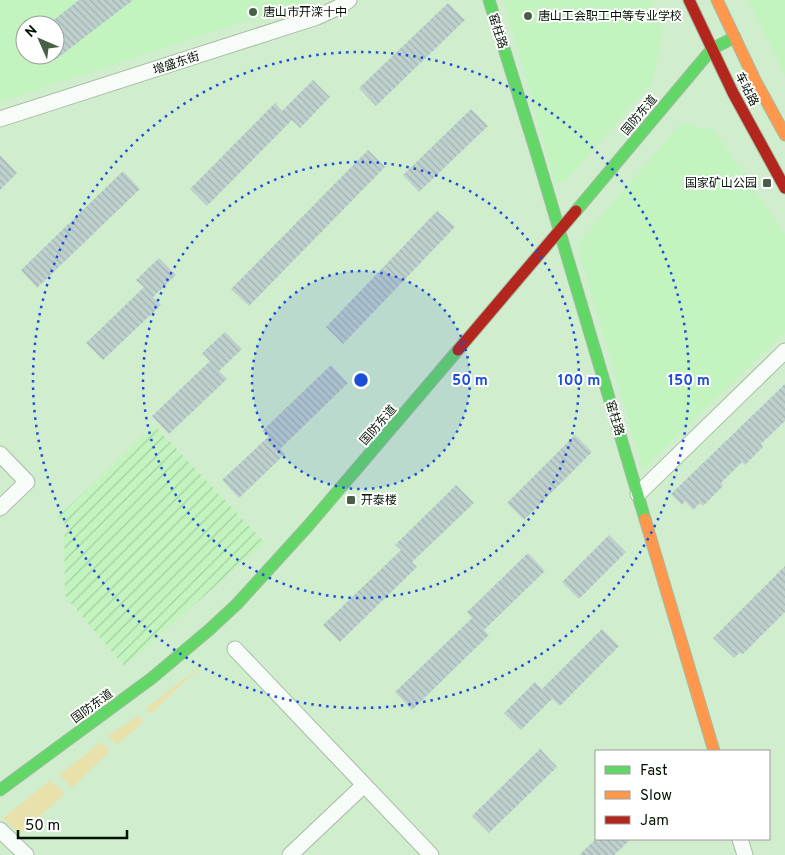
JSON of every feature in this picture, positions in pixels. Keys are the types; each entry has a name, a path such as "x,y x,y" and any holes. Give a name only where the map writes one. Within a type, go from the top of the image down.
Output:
{"street":[{"name":"增盛东街","path":"0,119 317,17 349,0"},
{"name":"窑柱路","path":"488,0 560,231 714,750"},
{"name":"车站路","path":"690,0 733,93 785,188"},
{"name":"车站路","path":"717,0 755,80 785,135"},
{"name":"国防东道","path":"0,790 123,701 199,639 237,603 292,546 401,419 712,49 735,37"},
{"path":"638,494 785,351"},
{"path":"0,454 27,482 0,508"},
{"path":"235,649 431,855"},
{"path":"290,855 364,785"},
{"path":"0,830 26,855"},
{"path":"740,840 745,855"}],"shaded area":[{"path":"0,0 311,0 0,102"},
{"path":"504,0 650,0 663,30 653,81 566,181 555,184"},
{"path":"748,0 785,0 785,75"},
{"path":"680,124 714,130 785,235 785,332 643,469 577,245"},
{"path":"154,425 265,543 124,666 65,596 64,536 70,529 58,517"},
{"path":"204,663 151,714 146,709"},
{"path":"138,716 144,721 117,745 108,736"},
{"path":"101,742 110,751 72,788 59,775"},
{"path":"51,780 65,794 20,834 3,818"}],"building":[{"path":"79,0 133,0 65,52 65,15 60,15"},
{"path":"448,3 465,20 376,106 359,88"},
{"path":"313,80 330,97 300,128 292,120 207,206 190,189 275,103 282,111"},
{"path":"471,109 488,126 419,192 403,175"},
{"path":"368,150 385,167 249,306 231,289"},
{"path":"0,155 17,173 0,190"},
{"path":"123,171 140,189 37,288 21,270"},
{"path":"437,211 455,227 343,344 326,327"},
{"path":"159,258 176,275 153,297 161,305 103,360 86,343 144,287 136,280"},
{"path":"225,332 242,349 219,371 227,379 169,434 152,416 210,361 202,353"},
{"path":"331,365 348,383 280,449 285,454 239,498 222,480 268,437 262,431"},
{"path":"785,384 785,421 761,444 763,447 745,465 742,462 721,483 723,486 703,506 700,503 693,510 685,501 682,505 671,494"},
{"path":"575,435 592,452 524,520 507,503"},
{"path":"456,485 474,503 412,562 417,567 340,642 323,625 401,550 395,545"},
{"path":"609,535 626,552 579,599 562,582"},
{"path":"528,553 545,571 484,630 489,635 412,710 395,692 472,618 467,612"},
{"path":"785,566 785,612 743,654 740,652 734,658 713,638"},
{"path":"602,629 619,646 560,706 552,699 521,730 504,713 535,682 542,689"},
{"path":"540,749 557,767 489,833 472,816"},
{"path":"595,840 630,840 614,855 579,855"}],"traffic: fast":[{"path":"489,0 645,519"},
{"path":"576,211 712,49 735,37"},
{"path":"0,790 152,678 237,604 308,526 458,350"}],"traffic: slow":[{"path":"717,0 755,80 785,135"},
{"path":"645,519 714,750"}],"traffic: jam":[{"path":"689,0 733,93 785,188"},
{"path":"458,350 576,211"}],"place":[{"name":"唐山市开滦十中","path":"253,12"},
{"name":"唐山工会职工中等专业学校","path":"528,16"},
{"name":"国家矿山公园","path":"767,183"},
{"name":"开泰楼","path":"351,500"}]}
